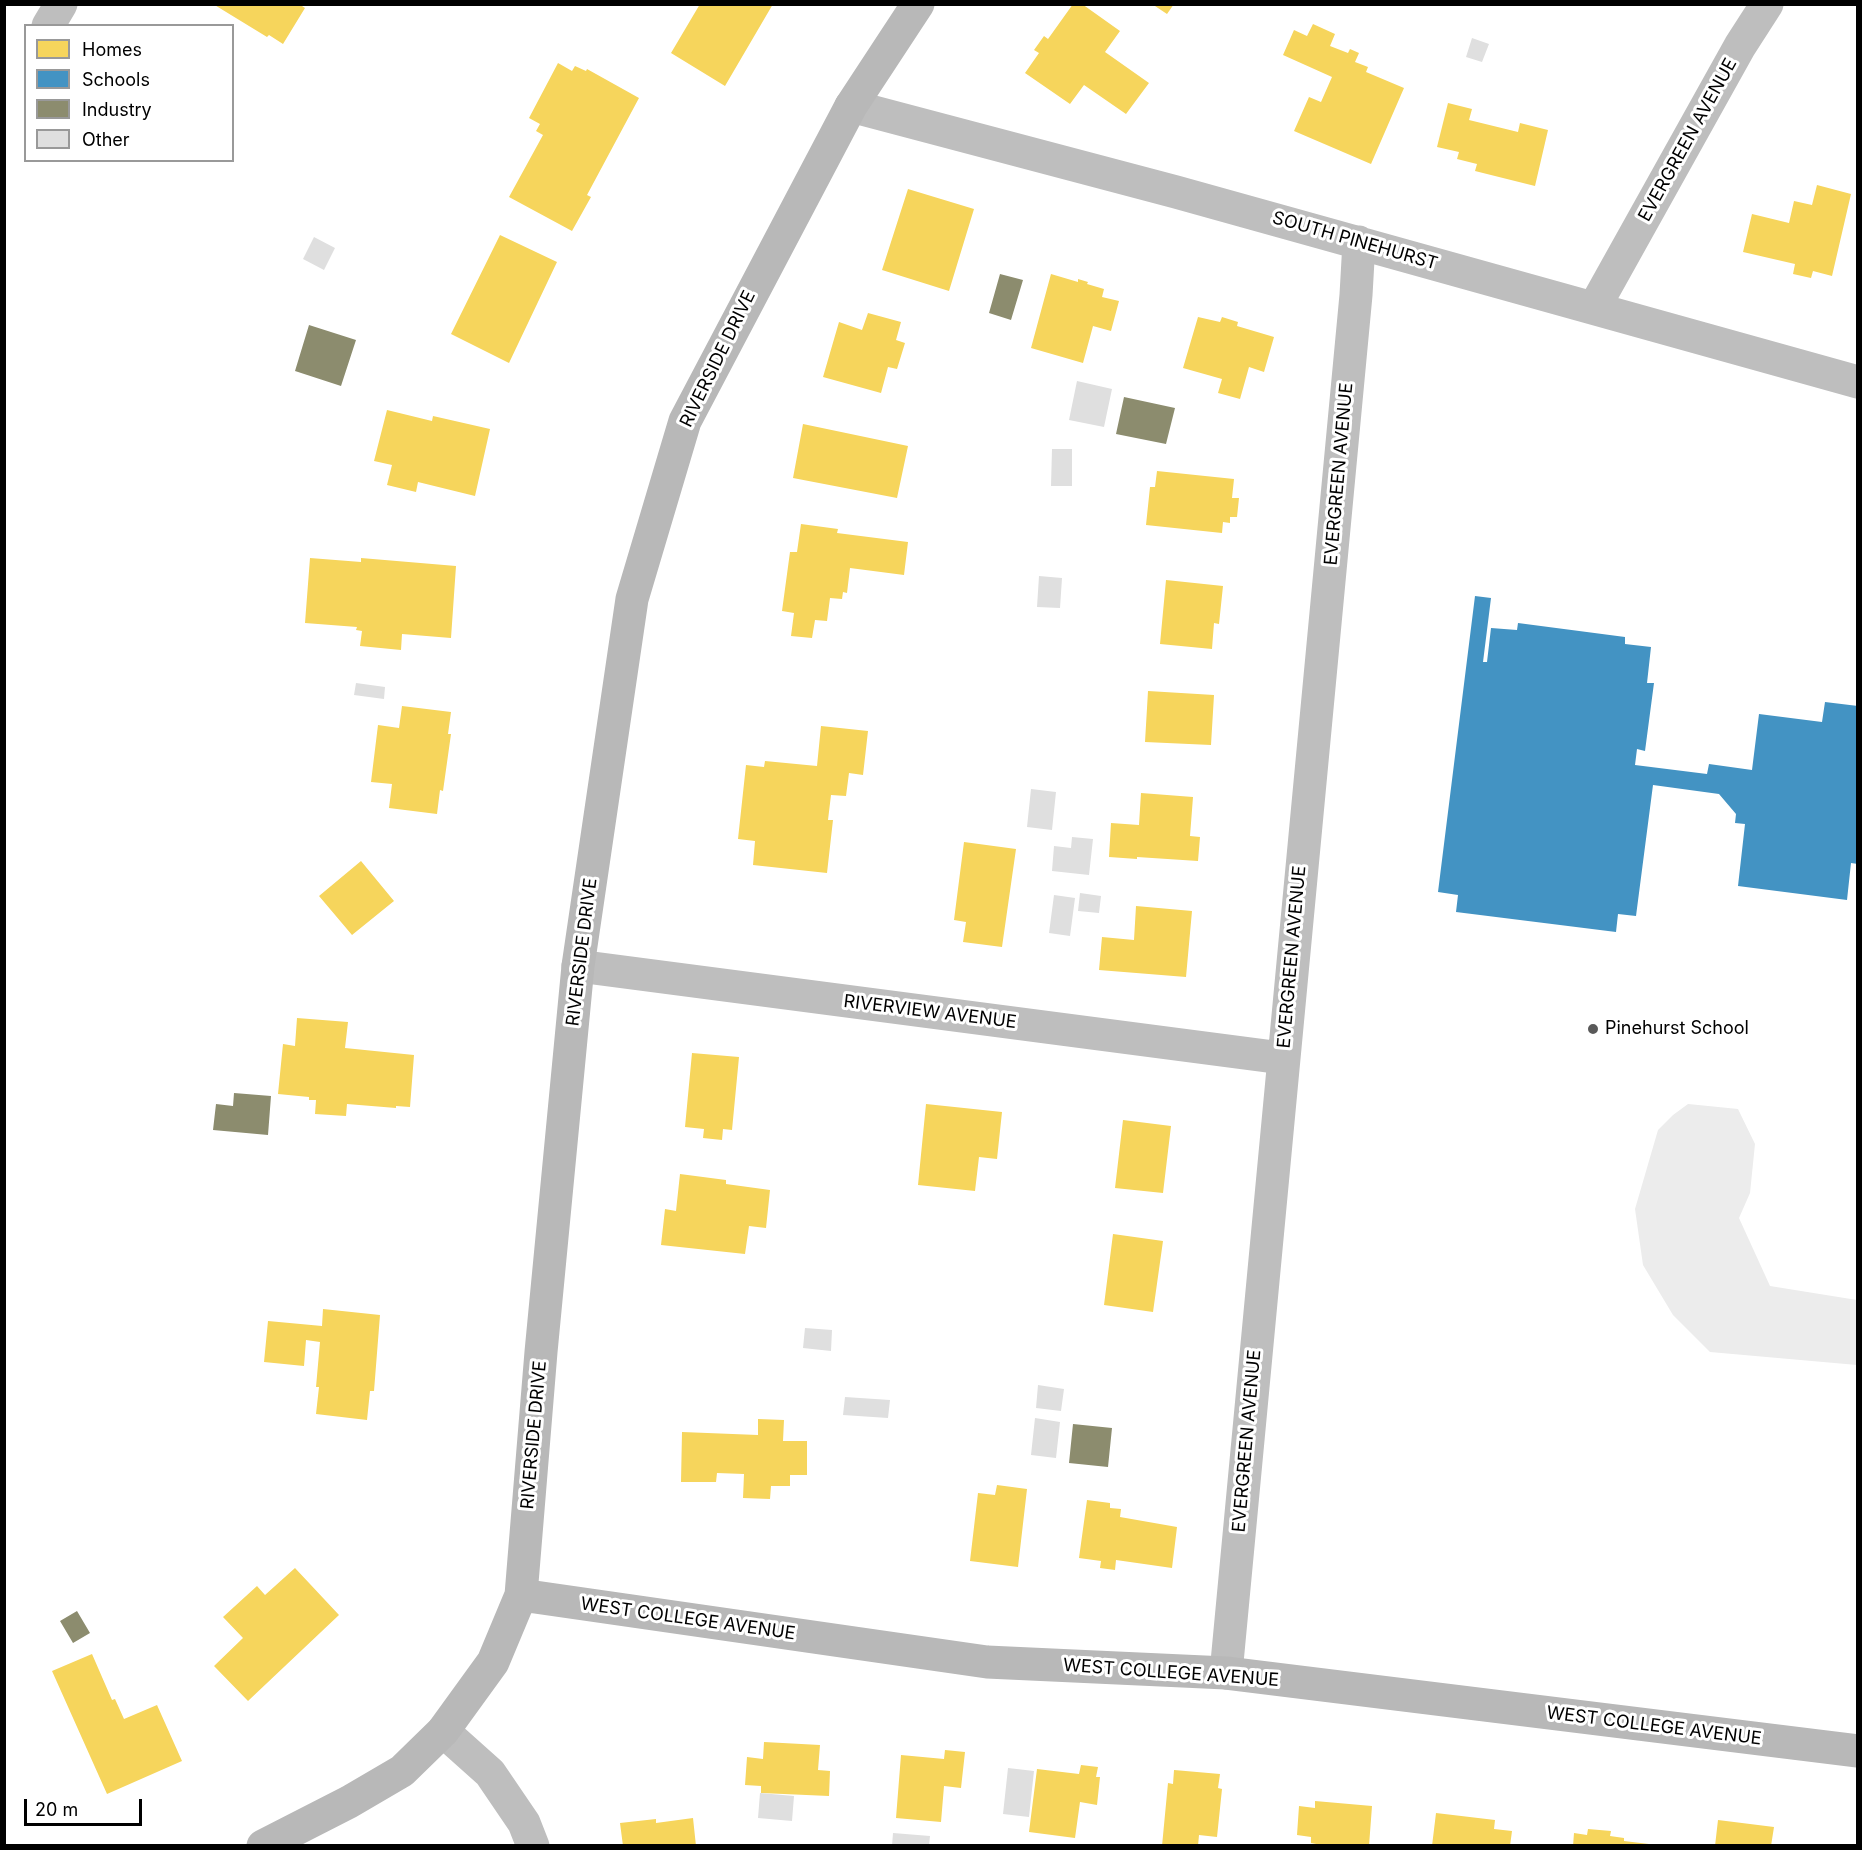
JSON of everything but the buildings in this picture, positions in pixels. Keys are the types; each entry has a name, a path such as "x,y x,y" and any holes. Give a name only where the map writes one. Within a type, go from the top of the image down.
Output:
{"street":[{"path":"49,24 61,4"},
{"name":"RIVERSIDE DRIVE","path":"263,1845 349,1802 402,1771 443,1731 493,1662 520,1595 578,966 632,599 685,421 851,106 918,4"},
{"name":"EVERGREEN AVENUE","path":"1594,308 1740,46 1767,4"},
{"name":"SOUTH PINEHURST","path":"851,106 1359,242 1857,382"},
{"name":"EVERGREEN AVENUE","path":"1226,1673 1282,1058 1356,295 1359,242"},
{"name":"RIVERVIEW AVENUE","path":"578,966 1282,1058"},
{"name":"WEST COLLEGE AVENUE","path":"520,1595 987,1662 1226,1673 1857,1751"},
{"path":"443,1731 490,1773 524,1824 533,1845"}],"shaded area":[{"path":"1688,1104 1738,1109 1755,1144 1750,1193 1739,1218 1770,1286 1857,1300 1857,1365 1710,1352 1673,1315 1643,1265 1635,1209 1658,1130"}],"place":[{"name":"Pinehurst School","path":"1593,1029"}]}
